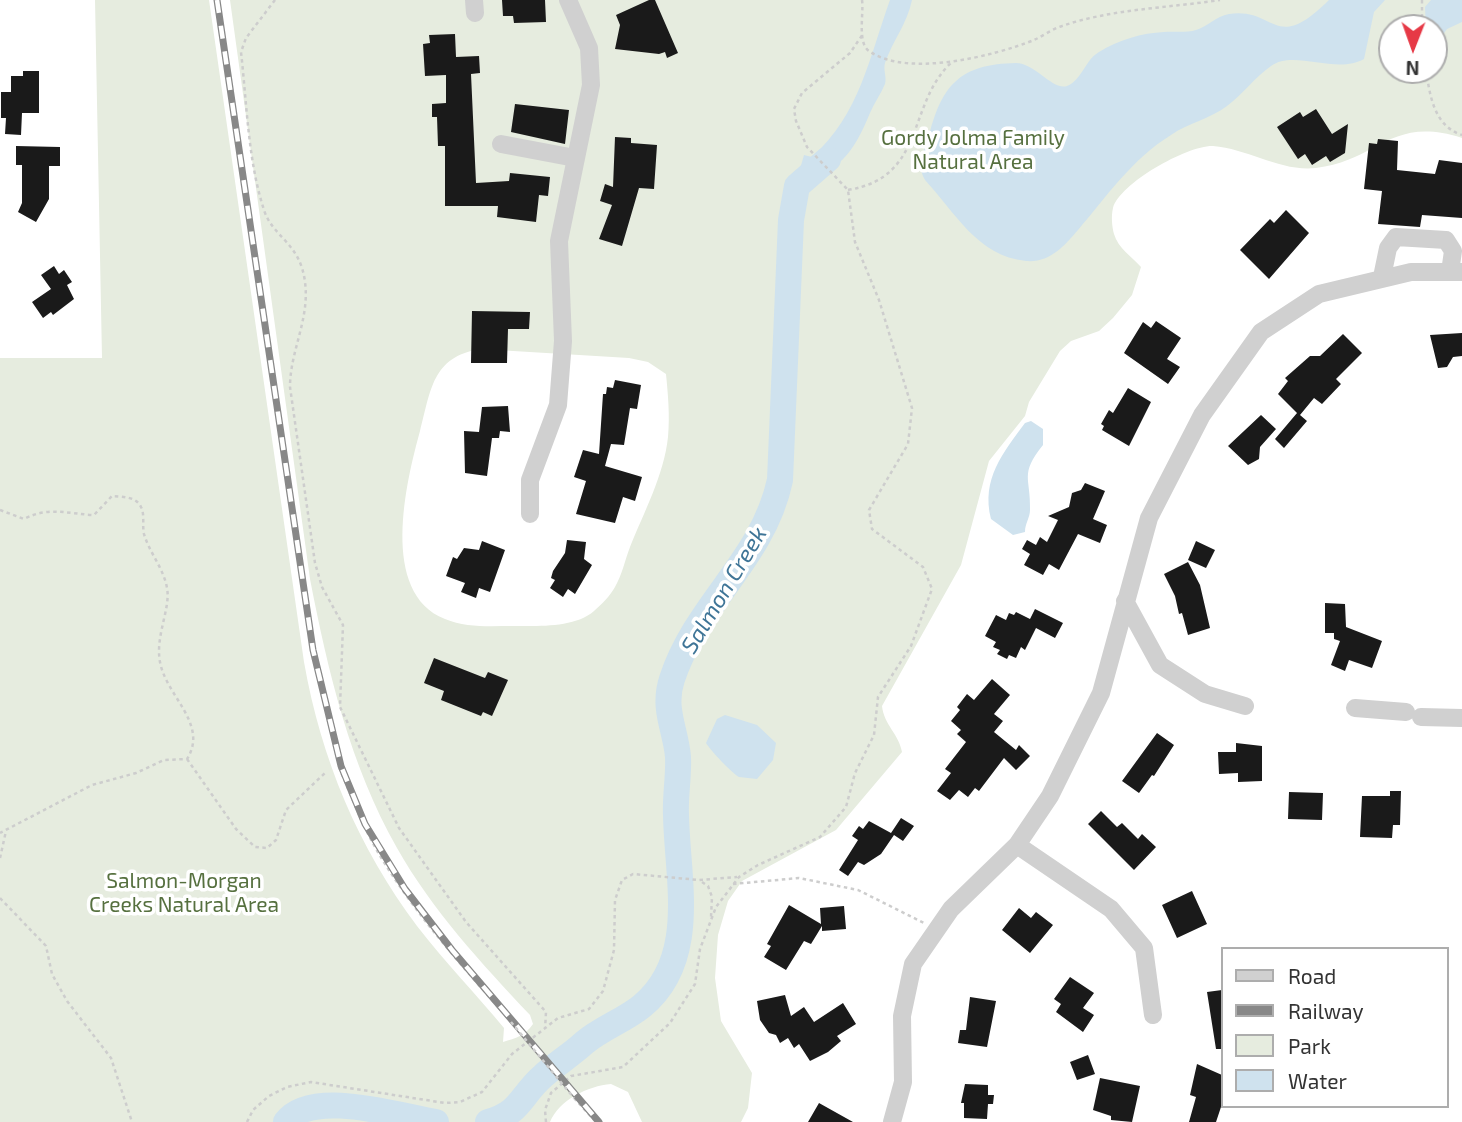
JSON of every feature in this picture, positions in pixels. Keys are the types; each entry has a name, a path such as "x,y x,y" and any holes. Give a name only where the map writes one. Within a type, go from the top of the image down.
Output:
{"street":[{"path":"530,514 530,480 558,405 563,341 559,241 589,102 592,66 583,30 568,0"},
{"path":"501,144 575,158"},
{"path":"892,1122 904,1082 902,1016 913,964 951,909 1017,845 1050,796 1101,693 1149,518 1202,415 1261,332 1319,294 1411,272 1456,272 1453,251 1446,240 1396,237 1388,248 1382,277"},
{"path":"1125,601 1160,666 1205,694 1245,706"},
{"path":"1355,708 1462,718"},
{"path":"1017,845 1111,909 1143,948 1153,1015"}],"path":[{"path":"275,0 246,38 241,52 256,185 269,222 288,240 303,270 306,296 304,321 291,370 290,387 315,564 322,587 342,625 340,707 399,828 466,922 546,1012 545,1029"},
{"path":"862,0 864,44 869,51 896,63 921,65 953,62 1032,41 1063,26 1220,0"},
{"path":"546,1122 545,1110 551,1093 571,1076 623,1067 670,1023 695,984 701,949 711,921 724,894 739,877 758,865 820,837 842,813 855,773 874,734 878,697 911,646 932,589 923,567 879,536 869,521 869,510 908,444 912,408 879,300 855,242 848,190 807,146 796,121 796,101 808,86 850,53 863,34"},
{"path":"848,190 875,184 895,167 915,136 935,82 953,62"},
{"path":"1429,84 1432,100 1443,124 1462,135"},
{"path":"0,510 24,519 38,511 68,510 94,515 112,496 133,499 141,507 144,533 168,588 159,629 160,663 174,698 191,721 194,731 192,751 187,759"},
{"path":"187,759 236,829 255,847 267,848 276,840 286,810 326,772"},
{"path":"0,834 92,785 136,773 164,760 187,759"},
{"path":"339,767 382,859 432,929 596,1122"},
{"path":"0,858 6,831"},
{"path":"247,1122 253,1110 268,1096 287,1087 311,1082 348,1085 403,1097 460,1101 482,1092 512,1054 558,1018 589,1009 603,991 614,950 615,900 622,880 633,874 694,880 739,877"},
{"path":"733,884 799,878 858,890 937,929"},
{"path":"699,880 708,886 712,897 711,921"},
{"path":"0,898 46,946 52,974 67,1001 111,1058 132,1122"}],"green space":[{"path":"95,0 209,0 311,698 345,801 377,865 417,926 504,1028 503,1042 527,1031 533,1024 530,1015 442,915 397,848 366,784 333,683 310,579 230,0 1462,0 1462,138 1438,132 1418,132 1385,142 1337,164 1316,168 1290,167 1226,148 1202,147 1156,167 1118,198 1112,211 1114,234 1122,248 1141,267 1132,295 1099,331 1071,341 1060,351 1029,402 1025,416 989,461 961,565 882,706 902,752 836,830 742,881 728,901 718,935 715,978 721,1021 752,1073 748,1108 741,1122 642,1122 628,1092 611,1084 575,1096 560,1107 550,1122 0,1122 0,358 102,358","holes":["480,349 629,358 648,362 666,374 668,437 658,479 622,572 606,600 577,621 544,626 461,624 445,619 424,606 411,586 404,562 404,506 427,402 443,368 452,359"]}],"water":[{"path":"890,0 912,0 907,17 885,63 885,84 858,139 834,167 811,179 796,183 804,155 812,157 828,140 852,104 869,64"},
{"path":"1329,0 1385,0 1374,12 1364,59 1341,64 1291,60 1280,61 1271,66 1227,106 1178,131 1144,155 1067,242 1049,256 1026,261 994,251 968,231 925,180 921,158 940,103 957,80 968,73 997,64 1016,63 1030,67 1056,85 1067,86 1099,52 1130,38 1196,30 1229,14 1245,14 1286,27 1311,16"},
{"path":"1431,0 1462,0 1462,22 1448,29 1448,14 1425,14 1425,7"},
{"path":"1031,421 1043,429 1043,445 1029,470 1030,510 1025,532 1013,535 991,519 989,491 1002,456 1025,423"},
{"path":"725,715 757,725 776,743 773,760 757,779 739,777 706,743 717,719"}],"building":[{"path":"502,0 545,0 546,22 514,23 513,16 503,16"},
{"path":"649,0 655,0 678,53 667,58 665,52 659,54 615,49 620,25 616,15"},
{"path":"455,34 456,57 479,56 480,73 471,74 476,183 509,181 510,173 550,177 548,196 539,195 536,222 497,217 498,206 445,206 445,146 438,146 437,117 432,117 432,104 446,103 446,75 425,76 423,44 430,43 429,35"},
{"path":"23,71 39,71 39,113 22,113 21,135 5,134 6,118 1,118 1,92 11,92 11,76 23,76"},
{"path":"515,104 569,110 565,144 511,132"},
{"path":"1316,109 1332,134 1348,124 1345,153 1330,162 1326,156 1312,165 1305,154 1298,159 1277,127 1300,112 1303,117"},
{"path":"615,137 631,138 631,143 657,145 654,189 639,188 622,246 599,239 612,205 600,201 605,184 613,187"},
{"path":"1378,139 1398,141 1397,170 1435,174 1439,160 1462,163 1462,218 1422,215 1420,227 1378,224 1382,191 1364,189 1369,143 1377,144"},
{"path":"16,146 60,147 60,166 49,166 49,199 36,222 18,212 22,203 22,165 16,165"},
{"path":"1286,210 1309,233 1269,279 1240,250 1270,219 1274,223"},
{"path":"54,266 59,274 64,270 72,282 67,285 74,299 53,315 51,312 43,318 32,302 51,289 41,275"},
{"path":"472,311 530,312 529,329 508,329 507,363 471,363"},
{"path":"1156,321 1181,338 1167,359 1180,367 1168,384 1124,353 1143,322 1151,328"},
{"path":"1462,333 1462,356 1453,357 1447,367 1438,368 1430,335"},
{"path":"1343,334 1362,353 1336,379 1341,384 1322,404 1314,398 1300,415 1307,421 1284,448 1275,439 1297,413 1278,394 1288,381 1285,378 1310,356 1320,356"},
{"path":"615,380 641,385 637,409 630,408 624,445 611,444 605,466 642,477 635,501 623,497 615,523 576,514 586,481 574,477 583,450 599,454 603,394 606,394 607,387 613,388"},
{"path":"1128,388 1151,402 1129,446 1102,430 1104,426 1101,424 1109,410 1113,413"},
{"path":"508,406 510,432 500,431 499,438 492,438 487,476 465,473 464,431 479,432 482,407"},
{"path":"1261,415 1276,429 1260,447 1259,459 1248,465 1228,446"},
{"path":"1085,483 1105,491 1093,519 1107,525 1100,543 1078,534 1059,570 1049,564 1043,575 1024,565 1030,554 1022,549 1027,540 1036,545 1040,537 1047,542 1058,520 1048,516 1069,507 1072,493 1081,490"},
{"path":"567,540 586,542 584,559 592,565 575,594 568,589 563,597 550,588 555,580 551,578 553,571 565,553"},
{"path":"482,541 505,550 490,592 479,588 476,598 461,592 465,583 446,576 453,557 457,559 464,548 479,550"},
{"path":"1196,541 1215,550 1206,568 1188,560"},
{"path":"1188,562 1200,585 1210,628 1188,635 1182,613 1179,614 1175,596 1164,574"},
{"path":"1325,603 1345,604 1346,627 1382,641 1372,668 1349,660 1345,671 1331,665 1340,641 1334,639 1334,633 1325,633"},
{"path":"1035,609 1063,623 1055,638 1036,628 1025,650 1021,647 1016,658 1009,655 1007,659 997,654 1000,650 993,647 996,642 985,636 996,615 1006,620 1009,613 1014,615 1016,612 1030,619"},
{"path":"434,658 485,678 488,672 508,680 492,716 483,712 481,716 441,700 444,691 424,683"},
{"path":"992,679 1010,695 994,714 1003,721 994,732 1016,750 1019,745 1030,756 1016,770 1004,758 979,791 975,788 968,797 959,790 950,800 937,791 951,773 945,769 966,742 957,734 961,730 951,721 960,710 957,707 967,694 974,700"},
{"path":"1157,733 1174,745 1154,776 1152,775 1139,793 1122,781"},
{"path":"1236,743 1262,746 1262,781 1238,782 1238,773 1219,774 1218,752 1236,752"},
{"path":"1390,791 1401,791 1400,825 1393,825 1392,838 1360,837 1362,796 1390,796"},
{"path":"1289,792 1323,793 1322,820 1288,819"},
{"path":"1101,811 1117,827 1122,823 1138,839 1142,834 1156,847 1134,870 1088,824"},
{"path":"901,818 914,826 903,841 894,835 881,854 864,865 858,862 848,876 839,870 858,840 852,836 859,826 863,829 869,821 891,833"},
{"path":"1192,891 1207,924 1177,938 1162,905"},
{"path":"789,905 821,924 820,908 844,906 846,929 822,931 822,926 811,944 804,941 786,970 764,957 771,946 767,944"},
{"path":"1019,908 1031,918 1036,912 1053,925 1030,953 1002,930"},
{"path":"1070,977 1094,993 1083,1008 1094,1015 1083,1032 1056,1012 1061,1004 1054,999"},
{"path":"1220,990 1220,1049 1216,1049 1207,992"},
{"path":"785,995 791,1016 804,1007 814,1022 843,1003 856,1024 837,1036 841,1041 828,1052 810,1061 799,1044 794,1048 788,1038 780,1043 776,1035 769,1033 760,1020 757,1001"},
{"path":"970,997 996,1001 987,1047 958,1043 960,1030 966,1030"},
{"path":"1088,1055 1095,1074 1077,1080 1070,1062"},
{"path":"1197,1064 1220,1074 1221,1108 1216,1122 1189,1122 1196,1097 1190,1095"},
{"path":"1100,1078 1140,1086 1132,1122 1111,1120 1111,1116 1093,1110"},
{"path":"965,1084 988,1085 988,1095 994,1095 993,1104 988,1104 987,1119 964,1118 964,1103 961,1103"},
{"path":"819,1103 853,1122 808,1122"}],"waterway":[{"name":"Salmon Creek","path":"488,1122 514,1109 543,1076 591,1038 642,1006 660,987 672,965 678,942 681,891 676,808 678,757 669,710 669,690 683,652 697,627 745,558 772,508 780,480 791,220 797,186 828,159"},
{"name":"Salmon Creek","path":"286,1122 298,1112 335,1105 379,1110 436,1122"}],"railway":[{"path":"217,0 313,650 341,766 365,824 405,889 452,950 599,1122"}],"park label":[{"name":"Gordy Jolma Family Natural Area","path":"973,150"},
{"name":"Salmon-Morgan Creeks Natural Area","path":"184,893"}]}
